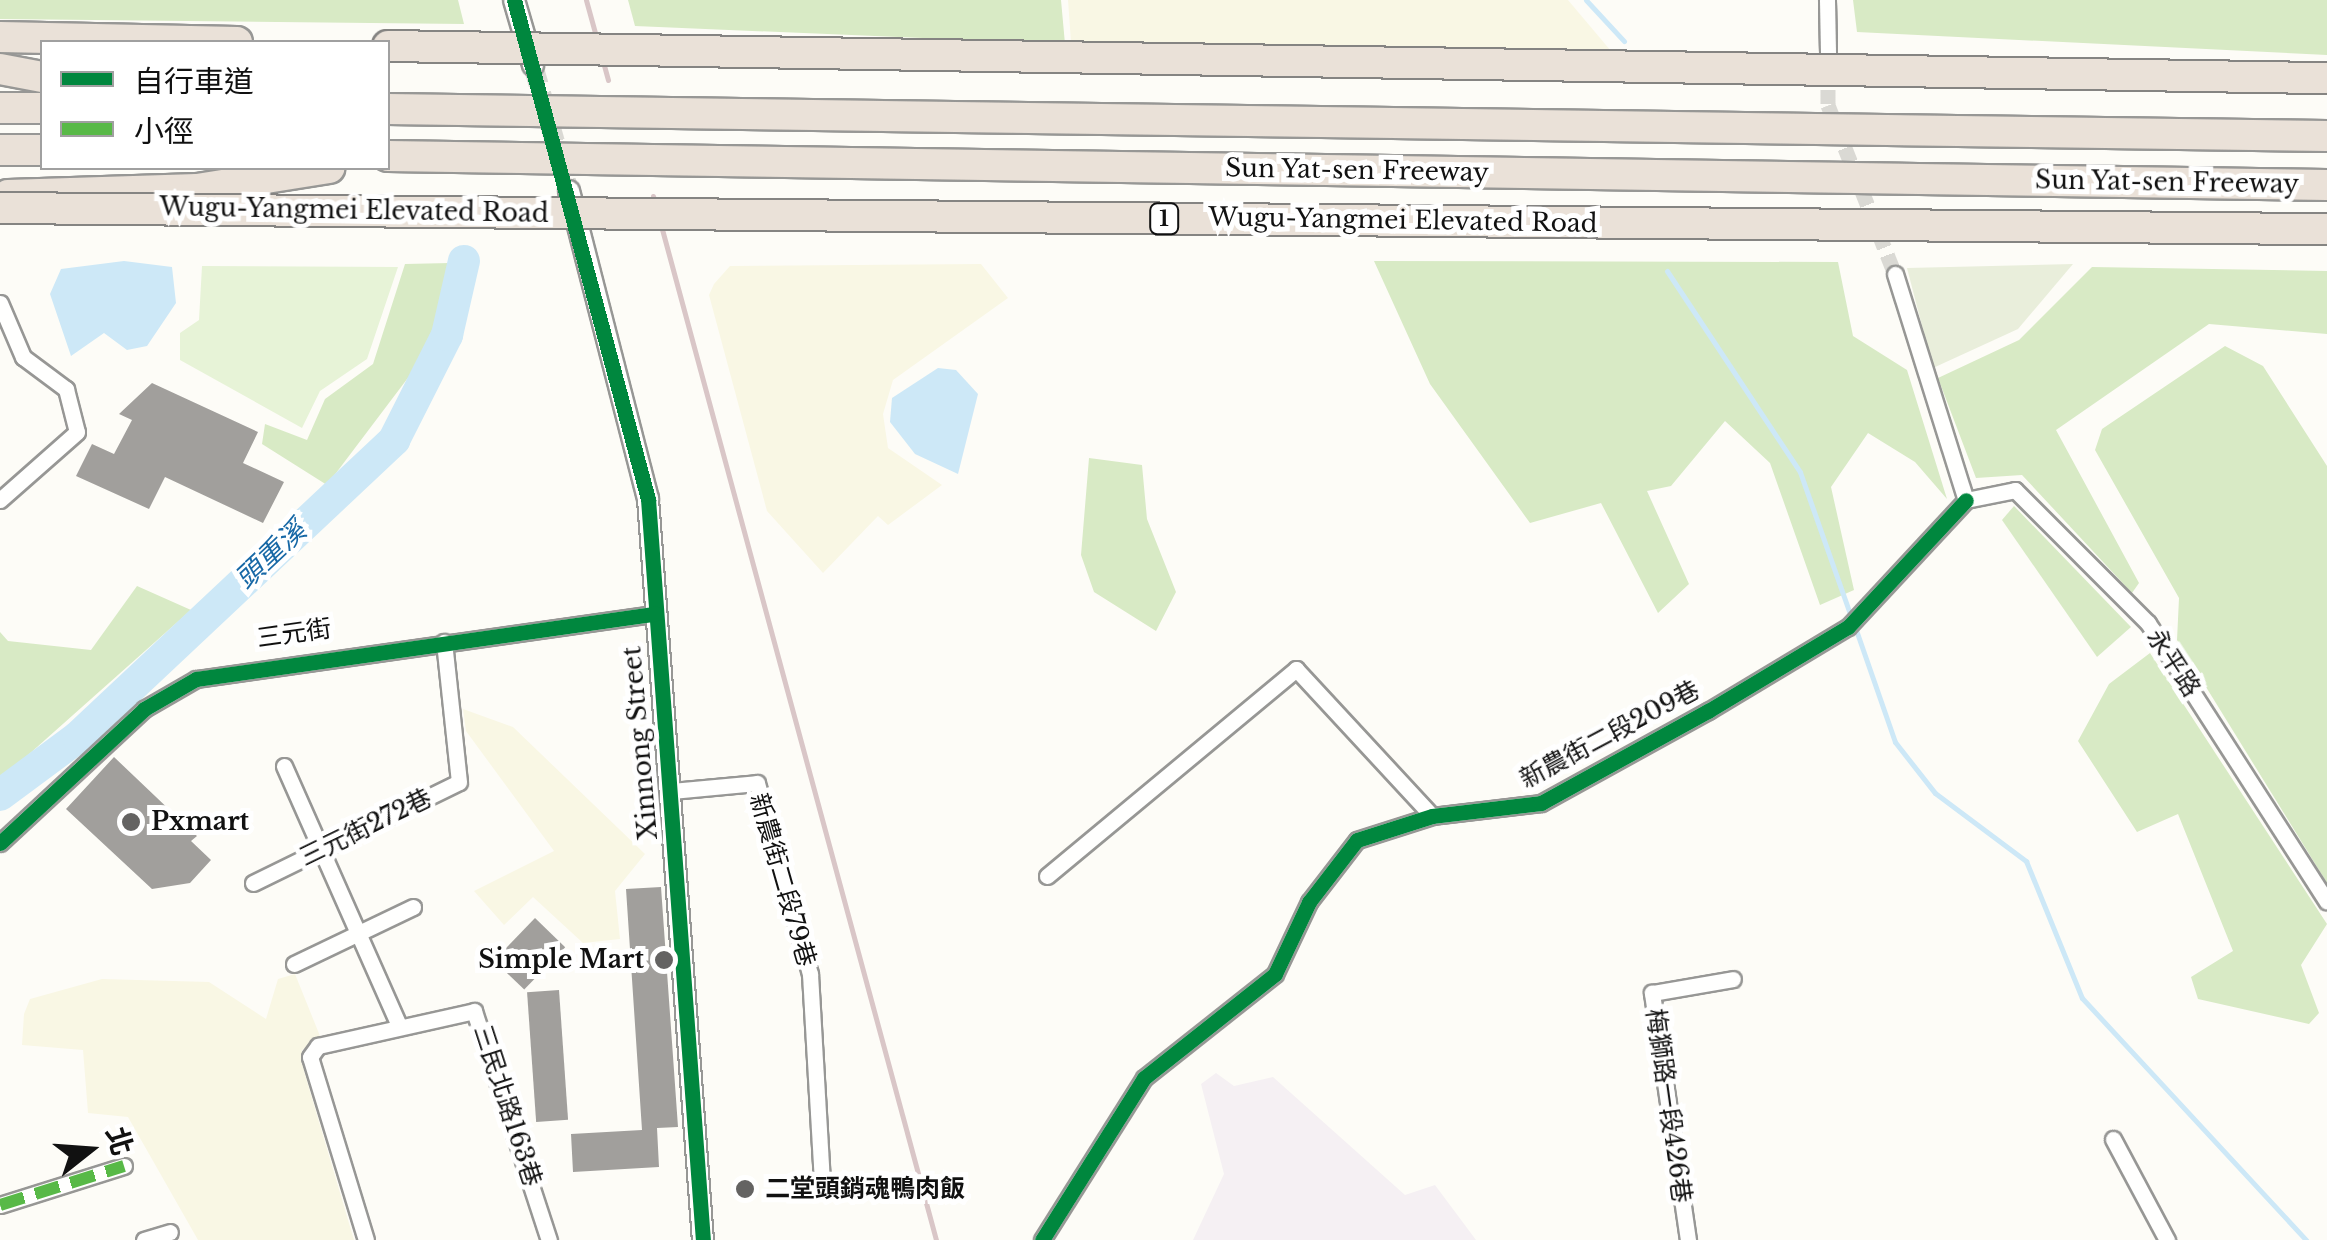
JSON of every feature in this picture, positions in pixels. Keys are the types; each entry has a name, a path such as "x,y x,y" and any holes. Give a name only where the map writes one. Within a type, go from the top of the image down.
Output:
{"highway":[{"path":"0,38 118,40"},
{"path":"390,46 2327,78"},
{"path":"0,70 40,77"},
{"path":"0,108 40,108"},
{"name":"Sun Yat-sen Freeway","path":"390,109 2327,136"},
{"path":"0,150 40,150"},
{"name":"Sun Yat-sen Freeway","path":"391,157 2327,185"},
{"path":"0,195 197,189 316,170"},
{"name":"Wugu-Yangmei Elevated Road","path":"0,208 2327,229"}],"street":[{"path":"514,0 533,65"},
{"path":"1827,0 1828,54"},
{"name":"Xinnong Street","path":"569,191 648,499 704,1240"},
{"path":"1895,274 1966,500"},
{"path":"0,303 23,357 66,388 78,432 0,500"},
{"name":"永平路","path":"1966,500 2015,490 2148,623 2327,902"},
{"name":"新農街二段209巷","path":"1042,1240 1144,1078 1275,974 1309,902 1357,840 1432,816 1542,803 1848,627 1966,500"},
{"name":"三元街","path":"0,843 144,709 196,679 655,614"},
{"name":"三元街272巷","path":"253,883 459,782 444,642"},
{"path":"1047,876 1296,668 1432,816"},
{"path":"284,766 324,847 399,1026"},
{"name":"新農街二段79巷","path":"670,791 756,783 810,974 822,1181"},
{"path":"294,964 360,929 413,907"},
{"name":"梅獅路一段426巷","path":"1688,1240 1652,994 1733,979"},
{"name":"三民北路163巷","path":"366,1240 310,1058 318,1046 474,1011 482,1020 549,1240"},
{"path":"2113,1139 2168,1240"},
{"path":"0,1205 124,1166"},
{"path":"144,1240 170,1232"}],"shaded area":[{"path":"1068,0 1568,0 1611,51 1071,42"},
{"path":"981,264 1008,298 893,380 883,414 888,448 942,485 888,525 878,516 823,573 767,511 709,295 714,284 730,266"},
{"path":"463,709 513,727 645,854 615,891 620,939 583,943 533,897 504,925 474,891 554,851 466,731"},
{"path":"295,974 320,1036 302,1050 304,1071 354,1240 198,1240 128,1117 88,1113 83,1050 22,1045 24,1014 30,999 102,979 209,982 266,1019 278,979"},
{"path":"1216,1073 1234,1086 1273,1077 1405,1195 1435,1185 1476,1240 1193,1240 1224,1174 1201,1084"}],"green space":[{"path":"0,0 458,0 464,24 0,19"},
{"path":"628,0 1061,0 1065,44 635,26"},
{"path":"1853,0 2327,0 2327,55 1857,32"},
{"path":"1374,261 1838,262 1853,336 1907,370 1947,499 1915,462 1868,433 1831,487 1854,590 1820,605 1770,463 1725,421 1671,486 1647,491 1689,584 1658,613 1601,503 1530,523 1430,384"},
{"path":"450,263 429,350 327,485 262,444 265,424 307,440 325,399 373,364 405,264"},
{"path":"2073,264 2018,329 1933,368 1907,268"},
{"path":"202,266 398,267 367,359 320,391 302,428 180,360 180,333 199,320"},
{"path":"2092,267 2327,271 2327,334 2209,324 2056,430 2139,583 2132,593 2022,475 1976,478 1938,378 2019,340"},
{"path":"2225,346 2263,366 2327,466 2327,883 2177,640 2179,598 2095,450 2102,429"},
{"path":"1089,458 1142,465 1147,519 1176,592 1156,631 1094,592 1081,555"},
{"path":"2014,506 2131,627 2097,657 2002,520"},
{"path":"137,586 191,610 0,780 0,632 8,641 91,650"},
{"path":"2150,653 2327,924 2301,965 2319,1013 2309,1024 2198,999 2191,977 2233,951 2178,814 2137,832 2078,741 2109,684"}],"water":[{"path":"124,261 172,267 176,303 147,346 127,350 104,333 71,356 50,294 61,269"},
{"path":"938,368 956,370 978,394 958,474 915,454 890,422 892,398"}],"building":[{"path":"152,383 258,432 243,463 284,482 263,523 165,477 149,509 76,476 92,444 114,454 132,420 119,414"},
{"name":"Pxmart","path":"114,757 197,836 191,841 211,860 190,883 152,889 66,809"},
{"path":"661,887 678,1127 657,1128 659,1167 573,1172 571,1134 642,1130 626,889"},
{"path":"535,918 565,947 524,990 494,960"},
{"path":"559,990 568,1120 536,1122 527,992"}],"waterway":[{"path":"1586,0 1624,41"},
{"name":"頭重溪","path":"0,795 78,737 394,440 447,335 464,261"},
{"path":"1667,271 1800,472 1851,617"},
{"path":"1855,627 1895,742 1935,793 2026,861 2082,998 2306,1240"}],"tunnel":[{"path":"533,65 569,191"},
{"path":"1828,66 1828,105 1895,274"}],"railway":[{"path":"586,0 608,80"},
{"path":"653,196 936,1240"}],"marked path":[{"path":"0,1205 124,1166"}],"cycle path":[{"path":"514,0 648,499 703,1240"},
{"path":"1042,1240 1144,1078 1275,974 1309,902 1357,840 1432,816 1541,803 1708,711 1848,627 1966,500"},
{"path":"0,843 144,709 196,679 655,614"}],"place":[{"name":"Pxmart","path":"131,822"},
{"name":"Simple Mart","path":"664,960"},
{"name":"二堂頭銷魂鴨肉飯","path":"745,1189"}]}
